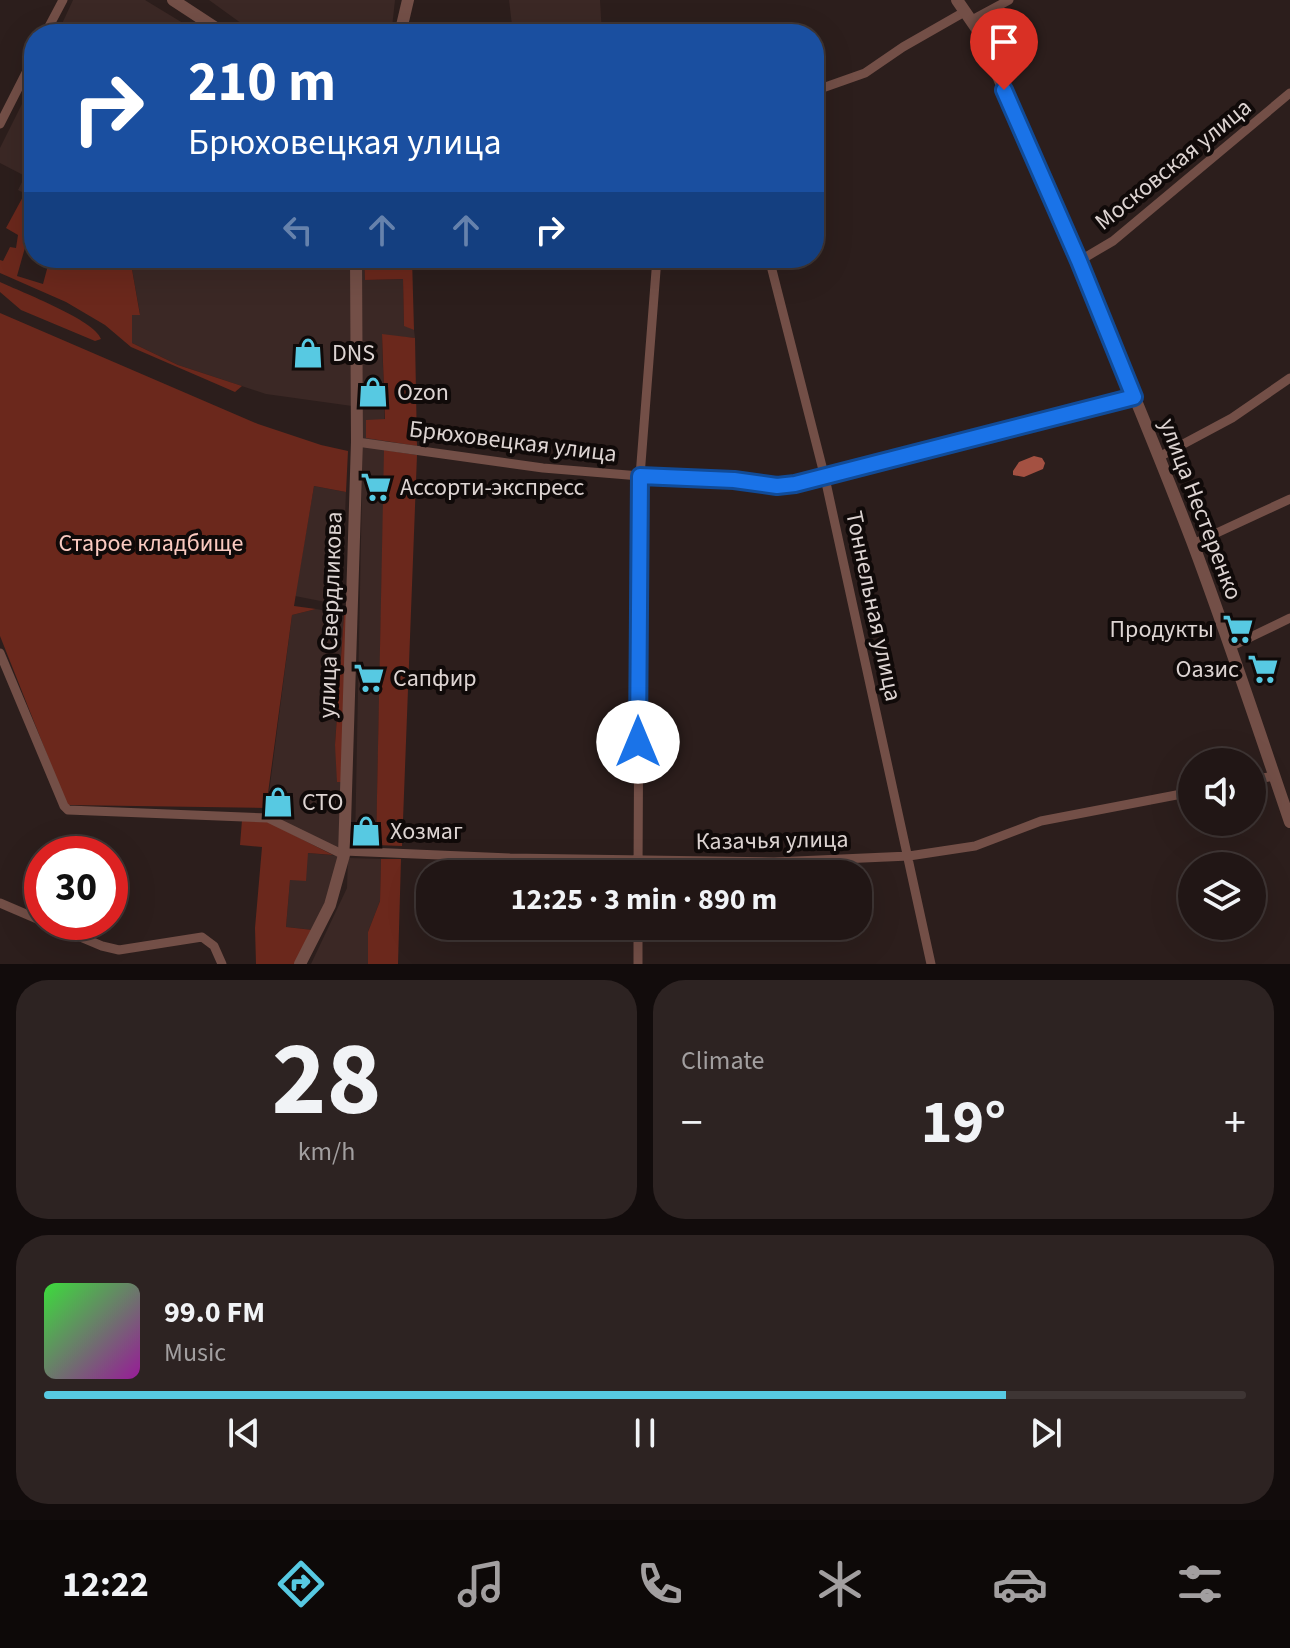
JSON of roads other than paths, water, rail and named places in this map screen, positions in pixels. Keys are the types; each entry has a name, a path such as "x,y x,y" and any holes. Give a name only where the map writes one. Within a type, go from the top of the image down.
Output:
{"street":[{"path":"50,24 63,0"},
{"path":"173,0 210,24"},
{"path":"402,24 408,0"},
{"name":"улица Нестеренко","path":"957,0 969,16 1079,261 1159,457 1230,647 1290,822"},
{"path":"824,87 865,73 903,47 1009,0"},
{"path":"0,124 24,77"},
{"name":"Московская улица","path":"1079,261 1113,241 1290,93"},
{"name":"улица Свердликова","path":"300,964 330,905 344,853 357,442 356,268"},
{"path":"638,860 640,476 656,268"},
{"name":"Тоннельная улица","path":"772,268 825,478 931,964"},
{"path":"1159,457 1232,418 1290,378"},
{"name":"Брюховецкая улица","path":"357,442 543,468 734,480 777,486 825,478 1134,397"},
{"path":"1193,544 1290,499"},
{"path":"1230,647 1290,618"},
{"path":"0,653 68,810 268,818 344,853"},
{"path":"1266,777 1274,776"},
{"name":"Казачья улица","path":"819,860 909,856 975,846 1041,821 1178,795"},
{"name":"Казачья улица","path":"344,853 638,860"},
{"path":"0,903 24,913"},
{"path":"88,940 119,950 202,937 214,946 222,964"},
{"path":"638,940 638,964"}],"place":[{"name":"DNS","path":"308,353"},
{"name":"Ozon","path":"373,392"},
{"name":"Ассорти-экспресс","path":"376,487"},
{"name":"Продукты","path":"1238,629"},
{"name":"Оазис","path":"1263,669"},
{"name":"Сапфир","path":"369,678"},
{"name":"СТО","path":"278,802"},
{"name":"Хозмаг","path":"366,831"}],"park label":[{"name":"Старое кладбище","path":"151,543"}]}
